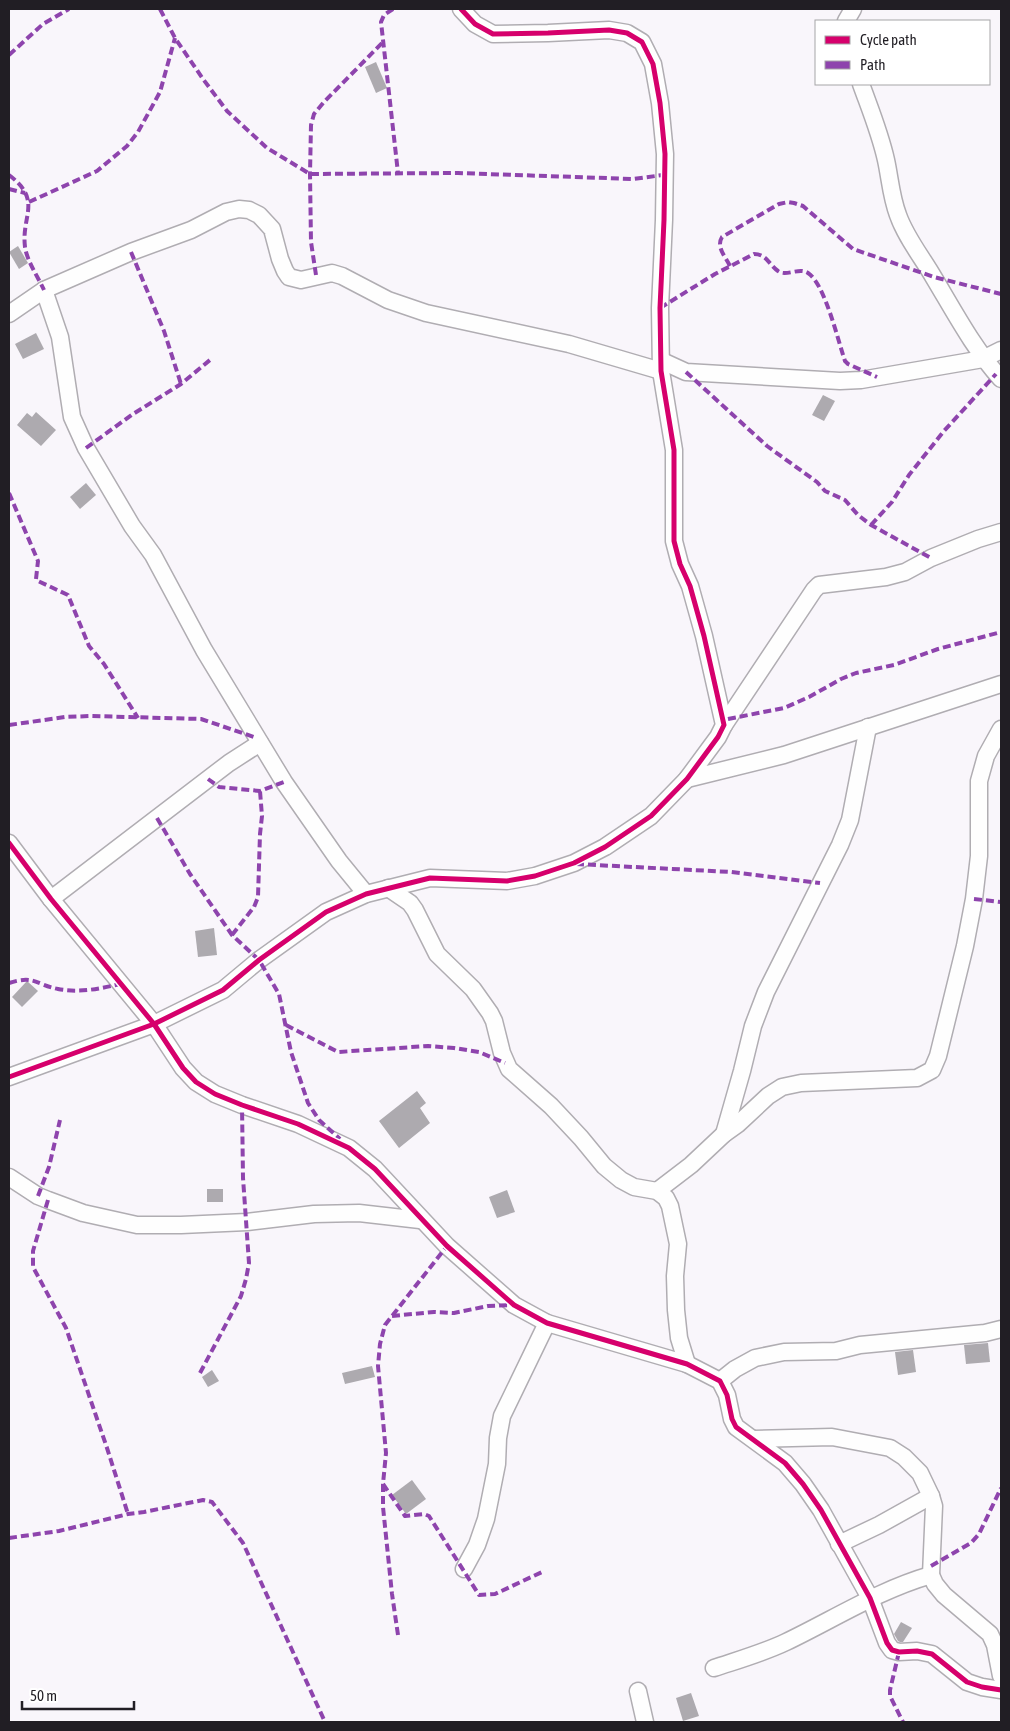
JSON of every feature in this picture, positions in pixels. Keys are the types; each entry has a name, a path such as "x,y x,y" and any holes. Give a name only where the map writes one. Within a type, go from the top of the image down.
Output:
{"street":[{"path":"460,9 475,24 493,34 608,30 627,33 642,42 653,64 660,103 665,154 660,308 661,366 674,450 674,541 680,564 690,586 704,636 724,725"},
{"path":"847,20 853,9"},
{"path":"861,85 879,131 892,196 908,237 934,277 962,327 983,359 1001,380"},
{"path":"9,314 44,290 131,252 191,230 226,212 239,209 249,210 259,215 272,229 280,259 290,277 301,280 316,275 332,273 342,276 388,300 426,313 686,372 840,381 861,380 983,359 1001,350"},
{"path":"44,290 60,338 72,417 86,448 132,526 153,555 204,650 242,710 260,744 339,862 366,894"},
{"path":"9,1077 154,1024 223,990 259,960 326,912 366,894 430,878 506,880 535,876 574,863 605,847 650,816 687,780 819,585 886,577 905,572 931,558 1001,532"},
{"path":"687,780 784,755 1001,684"},
{"path":"724,1134 753,1026 766,992 840,845 850,820 868,727"},
{"path":"657,1191 691,1165 768,1096 782,1087 801,1083 917,1078 932,1070 938,1056 965,946 974,899 979,856 979,781 986,756 1001,729"},
{"path":"51,899 222,769 260,744"},
{"path":"9,843 51,899 154,1024 183,1068 196,1082 214,1094 298,1124 349,1148 374,1169 420,1220 447,1246 514,1305 547,1323 687,1364 720,1381 727,1395 732,1419 736,1427 785,1464 803,1484 821,1510 870,1598 887,1644 892,1650 932,1654 967,1682 1001,1690"},
{"path":"388,888 410,903 437,954 473,989 490,1013 508,1069 551,1106 604,1166 620,1180 634,1187 657,1191 666,1198 677,1232 676,1310 679,1338 687,1364"},
{"path":"9,1178 38,1196 83,1213 137,1225 247,1222 314,1214 359,1213 420,1220"},
{"path":"464,1569 477,1545 486,1519 497,1464 498,1438 502,1416 547,1323"},
{"path":"720,1381 735,1369 755,1358 784,1352 836,1351 860,1345 985,1333 1001,1329"},
{"path":"754,1439 832,1437 890,1448 904,1457 920,1474 934,1506 931,1575 935,1584 944,1595 990,1634 995,1645 1001,1676"},
{"path":"839,1544 931,1496"},
{"path":"714,1668 784,1643 870,1598 908,1582 931,1575"},
{"path":"638,1691 645,1722"}],"building":[{"path":"376,62 387,88 376,93 365,67"},
{"path":"18,246 28,263 19,269 9,252"},
{"path":"36,333 44,349 23,359 15,344"},
{"path":"823,395 835,401 824,421 812,415"},
{"path":"36,412 56,430 41,446 17,425 27,413 32,417"},
{"path":"86,483 96,495 80,509 70,497"},
{"path":"214,928 217,955 198,957 195,931"},
{"path":"27,981 38,991 22,1007 12,997"},
{"path":"417,1091 426,1103 420,1108 430,1123 399,1148 379,1121"},
{"path":"207,1189 223,1189 223,1202 207,1202"},
{"path":"507,1190 515,1212 497,1218 489,1197"},
{"path":"988,1343 990,1362 966,1364 964,1345"},
{"path":"913,1350 916,1372 898,1375 895,1352"},
{"path":"372,1366 375,1377 345,1384 342,1373"},
{"path":"212,1370 219,1381 208,1387 202,1377"},
{"path":"412,1480 426,1499 406,1514 392,1495"},
{"path":"901,1622 912,1628 903,1642 898,1641 894,1634"},
{"path":"691,1693 699,1716 683,1721 676,1698"}],"marked path":[{"path":"9,55 43,24 69,9"},
{"path":"160,9 175,38 227,111 267,148 310,174 458,173 633,179 663,175"},
{"path":"393,9 384,15 381,22 398,173"},
{"path":"29,202 97,171 127,146 138,132 160,92 175,38"},
{"path":"316,275 311,242 310,174 311,125 314,114 383,42"},
{"path":"9,175 19,184 28,201 25,247 30,263 44,290"},
{"path":"9,189 25,193"},
{"path":"730,266 721,248 720,241 722,237 779,204 788,202 803,206 853,249 934,277 1001,294"},
{"path":"131,252 164,331 181,384"},
{"path":"660,308 715,274 754,254 758,254 781,273 804,271 814,279 825,300 845,361 877,377"},
{"path":"86,448 133,414 181,384 210,360"},
{"path":"686,372 767,446 817,482 825,491 845,500 858,515 871,525 931,558"},
{"path":"871,525 892,502 909,475 944,431 996,374"},
{"path":"9,493 38,561 36,579 68,595 89,646 104,664 138,718"},
{"path":"728,719 784,708 856,673 894,665 938,649 1001,632"},
{"path":"9,725 65,717 91,716 201,719 257,738"},
{"path":"208,779 219,787 260,791 284,782"},
{"path":"232,935 254,907 258,897 262,816 260,791"},
{"path":"157,818 190,874 232,935 259,960 279,994 291,1052 308,1103 319,1120 340,1139"},
{"path":"576,864 731,872 820,883"},
{"path":"974,899 1001,902"},
{"path":"9,983 30,980 50,987 74,991 120,984"},
{"path":"286,1025 338,1052 428,1046 479,1052 505,1063"},
{"path":"200,1373 241,1296 249,1263 243,1178 242,1105"},
{"path":"38,1196 49,1167 60,1120"},
{"path":"48,1200 33,1251 33,1267 66,1328 128,1514"},
{"path":"398,1635 383,1507 386,1453 378,1366 380,1344 385,1325 447,1246"},
{"path":"392,1316 434,1312 454,1313 488,1306 514,1305"},
{"path":"383,1484 405,1516 424,1514 429,1516 479,1595 495,1594 542,1572"},
{"path":"931,1566 971,1543 979,1534 1001,1488"},
{"path":"9,1538 59,1531 128,1514 203,1500 212,1502 243,1543 325,1722"},
{"path":"899,1652 890,1696 903,1722"}],"cycle path":[{"path":"9,1077 154,1024 223,990 259,960 326,912 366,894 430,878 507,881 535,876 574,863 605,847 651,816 687,779 718,737 724,725 704,636 690,586 680,564 674,541 674,450 661,371 660,308 665,154 660,103 653,64 642,42 627,33 609,30 493,34 475,24 461,9"},
{"path":"9,843 51,899 154,1024 183,1068 196,1082 215,1094 298,1124 349,1148 375,1169 447,1246 514,1305 547,1323 687,1364 720,1381 727,1395 732,1419 736,1427 785,1463 803,1484 821,1510 870,1598 887,1643 892,1650 932,1654 967,1682 1001,1690"}]}
